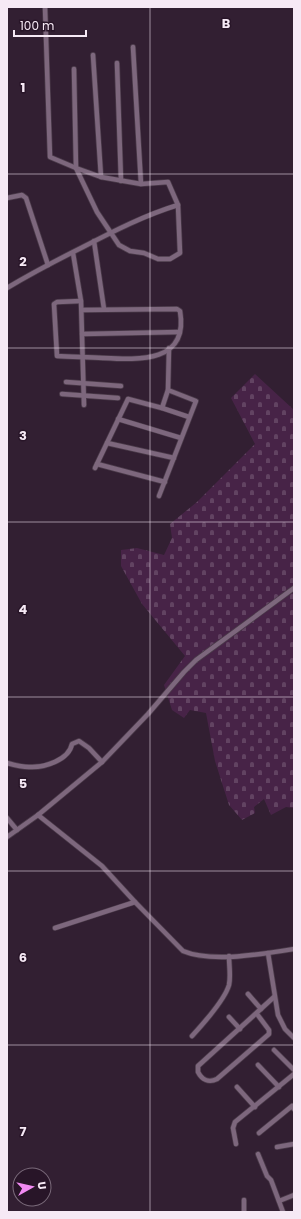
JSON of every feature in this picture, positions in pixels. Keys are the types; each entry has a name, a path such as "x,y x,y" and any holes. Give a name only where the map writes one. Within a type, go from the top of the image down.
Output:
{"street":[{"path":"45,7 50,157 76,168 101,177 141,184 168,182 178,205 180,253 170,259 158,259 144,252 130,251 119,244 98,212 76,168 74,69"},
{"path":"133,47 141,184"},
{"path":"93,55 101,177"},
{"path":"117,63 121,181"},
{"path":"7,198 22,195 26,198 48,265"},
{"path":"7,288 94,241 157,211 178,205"},
{"path":"94,241 104,310"},
{"path":"72,253 82,310 84,405"},
{"path":"81,301 57,302 54,304 57,356 133,360 152,357 161,354 169,348 178,338 180,332 181,316 180,311 177,309 82,310"},
{"path":"82,334 180,332"},
{"path":"162,408 168,390 169,348"},
{"path":"66,382 121,386"},
{"path":"159,496 196,401 168,390"},
{"path":"62,394 118,398"},
{"path":"164,482 96,466 128,399 162,408 189,418"},
{"path":"118,419 181,438"},
{"path":"107,443 174,458"},
{"path":"7,837 38,815 102,762 148,714 196,660 294,588"},
{"path":"7,763 29,767 55,761 65,756 70,750 72,744 79,741 89,748 102,762"},
{"path":"38,815 102,866 183,951 192,955 229,956 294,949"},
{"path":"7,818 17,830"},
{"path":"55,928 135,902"},
{"path":"268,953 276,1008 281,1022 294,1038"},
{"path":"192,1036 205,1022 226,992 229,979 229,956"},
{"path":"248,994 262,1009"},
{"path":"257,1014 269,1030 269,1034 218,1079 210,1081 203,1078 198,1072 198,1066 274,997"},
{"path":"229,1017 240,1029"},
{"path":"236,1144 233,1128 234,1124 294,1073 274,1050"},
{"path":"258,1065 279,1087"},
{"path":"237,1087 255,1107"},
{"path":"259,1134 293,1106"},
{"path":"277,1147 294,1145"},
{"path":"258,1154 283,1212"},
{"path":"279,1201 294,1195"},
{"path":"244,1200 244,1212"}],"green space":[{"path":"255,374 294,410 294,808 286,807 271,815 264,799 254,807 255,813 242,820 229,805 215,761 206,713 190,710 184,718 172,710 164,685 185,656 142,604 121,566 121,550 137,548 164,555 172,538 170,524 197,502 255,444 231,398"}]}
